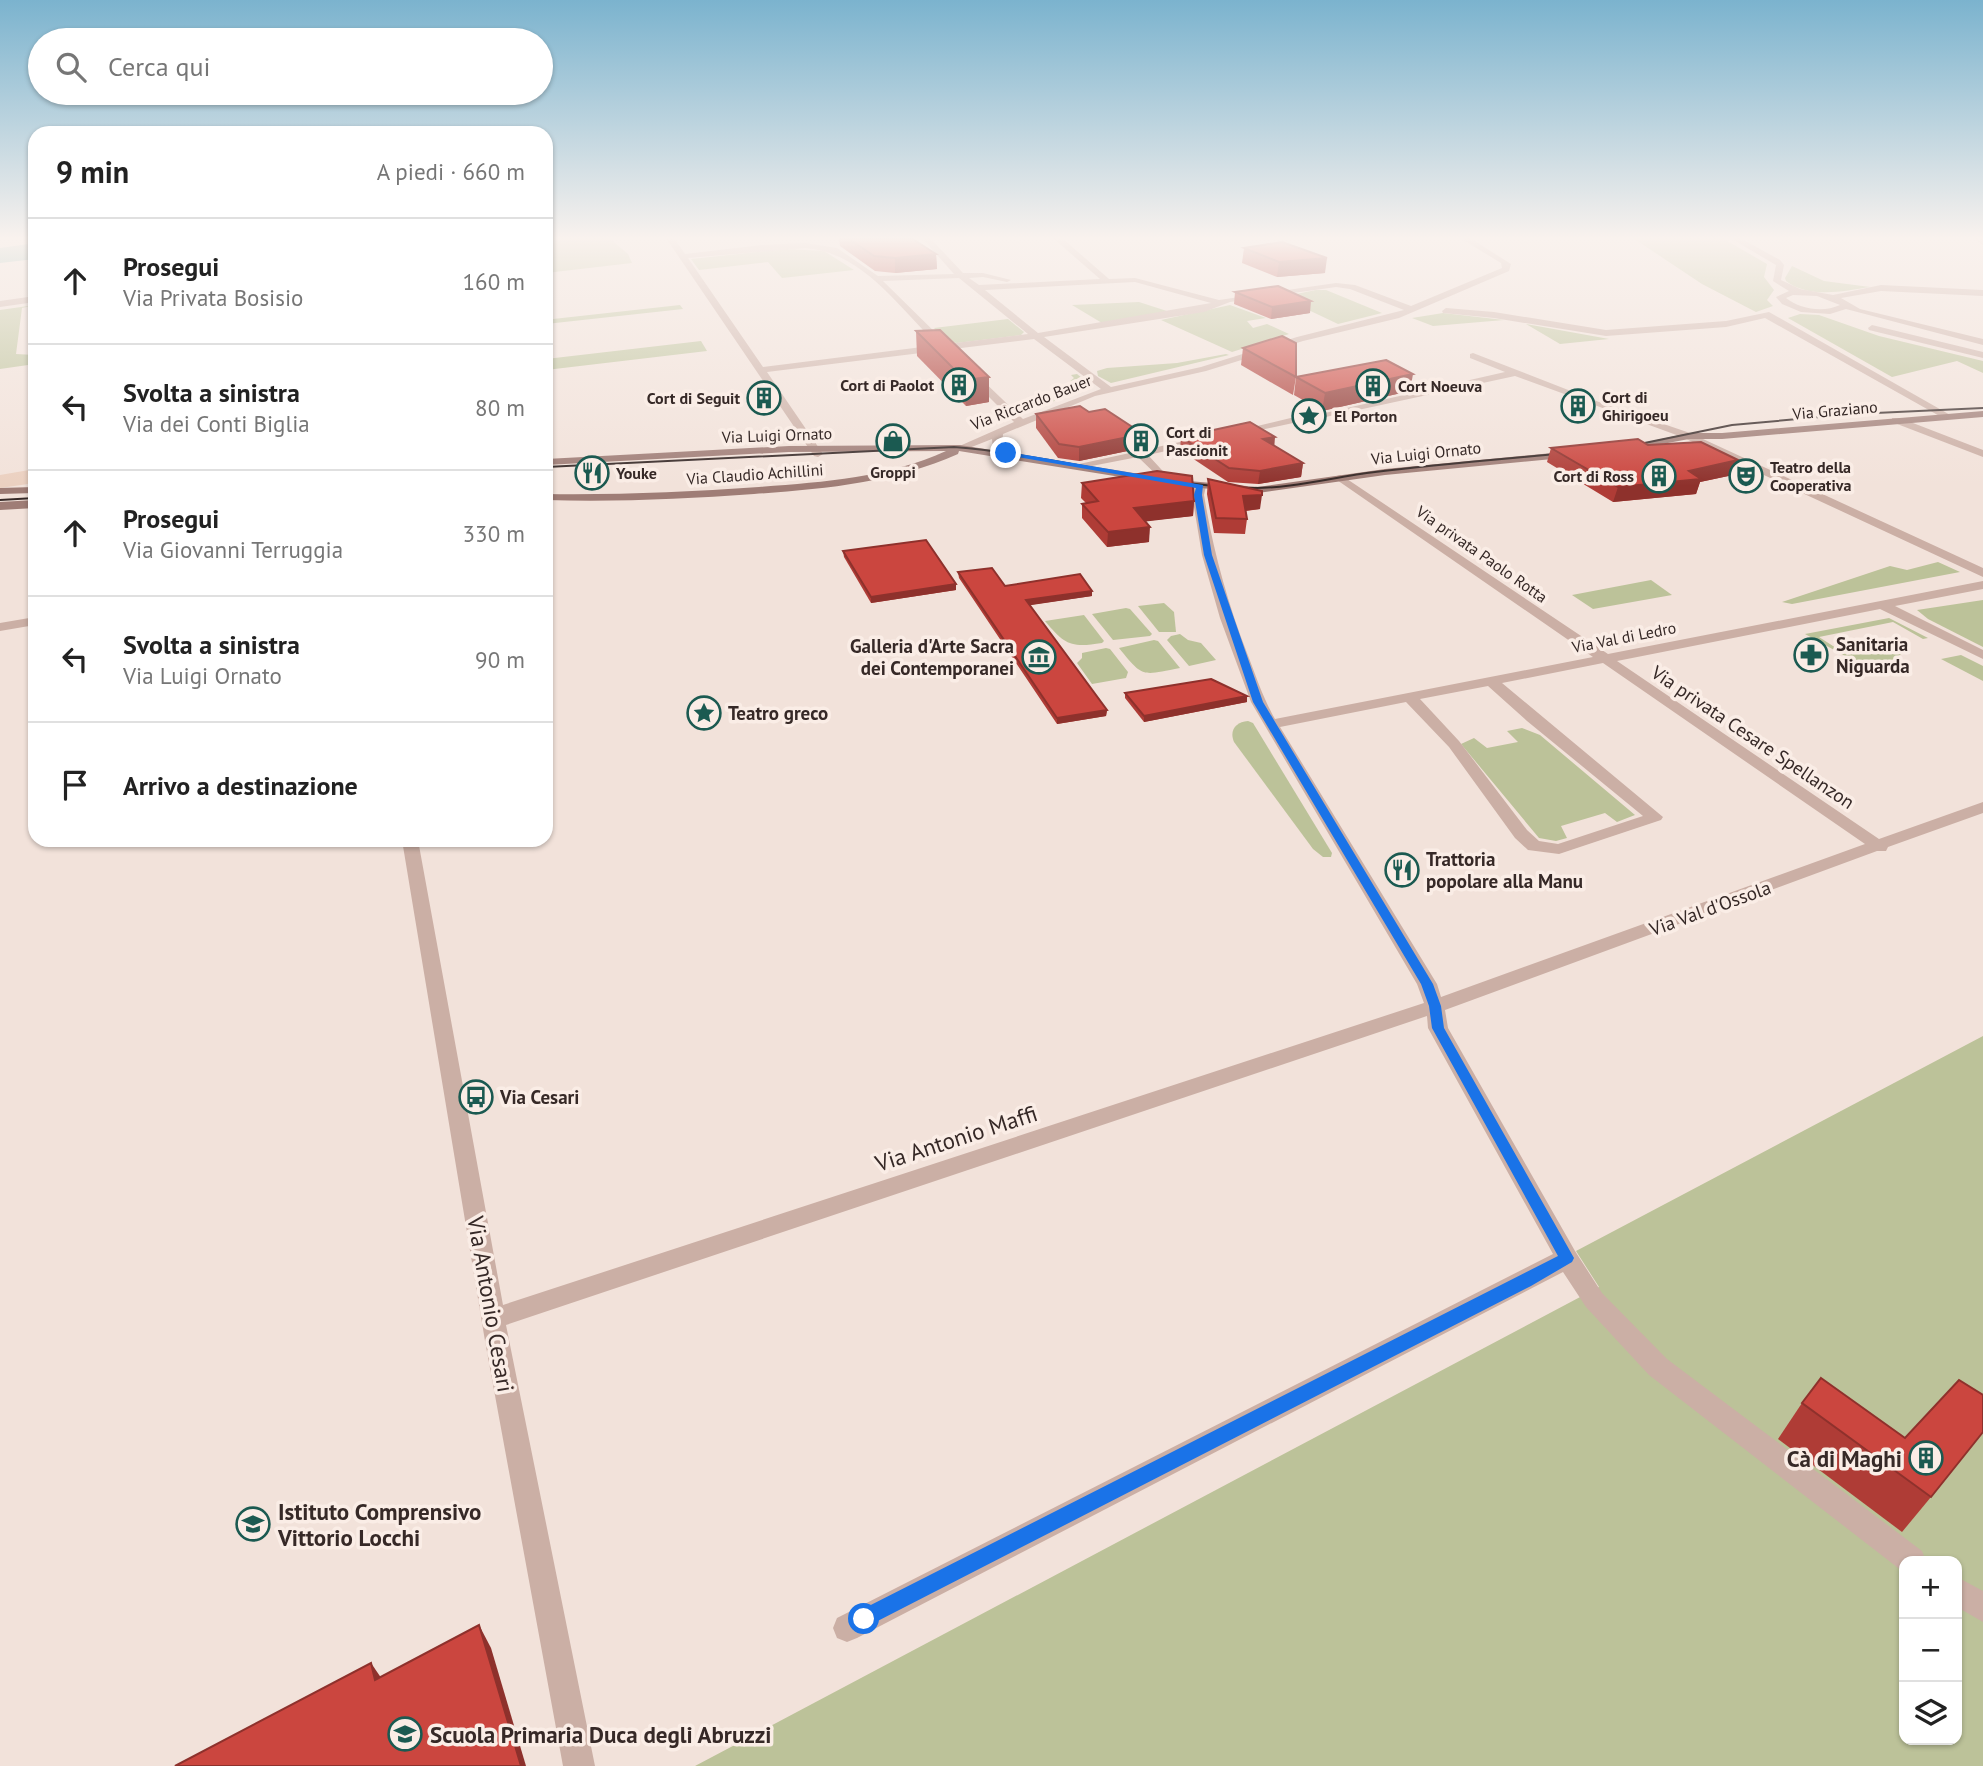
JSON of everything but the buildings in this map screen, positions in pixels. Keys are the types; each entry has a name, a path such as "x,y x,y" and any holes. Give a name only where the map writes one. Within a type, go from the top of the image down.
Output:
{"main road":[{"name":"Via Graziano","path":"1689,436 1722,436 1983,414"},
{"path":"1616,450 1689,436"},
{"name":"Via Luigi Ornato","path":"553,462 960,448 1200,486 1269,489 1341,478 1587,453"},
{"name":"Via Claudio Achillini","path":"553,496 632,499 817,486 901,470 942,457 960,448"},
{"path":"0,491 28,490"},
{"path":"0,506 28,504"}],"street":[{"path":"725,320 816,451"},
{"path":"917,320 959,361"},
{"path":"1017,320 1109,390"},
{"path":"760,370 1036,336 1133,320"},
{"name":"Via Riccardo Bauer","path":"960,448 1020,422 1109,390 1203,369 1300,339 1377,320"},
{"path":"1528,320 1606,333 1738,320"},
{"path":"1778,320 1947,416"},
{"path":"1894,320 1983,342"},
{"path":"1861,324 1983,355"},
{"path":"1473,356 1689,436 1983,573"},
{"path":"968,370 1020,422"},
{"path":"1321,415 1514,373"},
{"path":"1223,435 1303,418"},
{"path":"1896,420 1983,454"},
{"path":"998,431 996,444 1010,454"},
{"path":"1076,466 1209,438"},
{"path":"1142,453 1144,459 1166,481"},
{"name":"Via privata Paolo Rotta","path":"1341,478 1604,659"},
{"path":"1200,486 1198,495 1208,555 1227,618 1268,718 1404,942 1427,984 1435,1006 1438,1028 1567,1258 1594,1300 1658,1367 1905,1556"},
{"name":"Via Val di Ledro","path":"1268,718 1409,696 1983,585"},
{"path":"1882,604 1983,655"},
{"path":"0,627 28,622"},
{"name":"Via privata Cesare Spellanzon","path":"1604,659 1880,847"},
{"path":"1409,696 1454,744 1521,834 1534,846 1559,849 1655,817 1532,718 1490,680"},
{"name":"Via Val d'Ossola","path":"1435,1006 1880,847 1983,807"},
{"name":"Via Antonio Cesari","path":"411,847 493,1319 579,1766"},
{"name":"Via Antonio Maffi","path":"493,1319 1435,1006"},
{"path":"846,1628 1525,1282 1567,1258"},
{"path":"1962,1594 1983,1608"}],"green space":[{"path":"0,320 20,320 16,354 28,355 28,365 0,369"},
{"path":"553,320 579,320 553,323"},
{"path":"1010,320 1024,332 1021,335 957,343 948,342 934,328"},
{"path":"1162,320 1251,320 1247,321 1253,328 1267,324 1289,334 1232,352"},
{"path":"1330,320 1352,320 1338,324"},
{"path":"1418,320 1499,320 1433,326"},
{"path":"1792,320 1834,320 1879,336 1983,361 1983,373 1957,361 1892,377"},
{"path":"1526,324 1609,339 1560,344"},
{"path":"701,341 707,351 553,369 553,358"},
{"path":"1229,355 1111,383 1098,376 1097,371 1177,363"},
{"path":"1077,374 1093,387 1024,412 1044,403 1074,378 1071,375"},
{"path":"1938,562 1960,572 1792,604 1782,602 1890,566 1907,570"},
{"path":"1651,580 1672,595 1593,609 1572,595"},
{"path":"1983,600 1983,647 1928,619 1917,610"},
{"path":"1164,603 1174,612 1176,632 1159,632 1138,606"},
{"path":"1130,609 1152,634 1150,636 1113,640 1092,614"},
{"path":"1084,615 1104,641 1102,643 1069,643 1045,621"},
{"path":"1889,618 1928,638 1923,639 1893,622 1819,637 1847,655 1899,644 1908,650 1890,661 1867,668 1805,634"},
{"path":"1180,634 1188,640 1201,643 1216,660 1189,666 1167,640"},
{"path":"1158,641 1180,668 1145,672 1139,670 1119,648"},
{"path":"1110,649 1128,672 1126,678 1092,684 1077,663 1082,658 1082,653"},
{"path":"1961,655 1983,666 1983,681 1941,659"},
{"path":"1248,721 1253,723 1332,853 1331,857 1323,857 1313,849 1234,742 1232,734 1235,727"},
{"path":"1522,728 1540,735 1635,815 1617,822 1605,813 1561,826 1567,838 1556,841 1539,838 1461,744 1474,738 1487,748 1518,742 1507,731"},
{"path":"1983,1036 1983,1766 695,1766 1599,1287 1576,1251"}],"shaded area":[{"path":"28,470 28,484 0,488 0,475"}],"tram line":[{"path":"1625,447 1732,425 1854,414 1983,408"},
{"path":"553,467 954,447 1028,456 1212,486 1265,488 1399,469 1566,453"},
{"path":"0,500 28,498"}],"place":[{"name":"Cort di Paolot","path":"959,385"},
{"name":"Cort Noeuva","path":"1373,386"},
{"name":"Cort di Seguit","path":"764,398"},
{"name":"Cort di Ghirigoeu","path":"1578,406"},
{"name":"El Porton","path":"1309,416"},
{"name":"Groppi","path":"893,441"},
{"name":"Cort di Pascionit","path":"1141,441"},
{"name":"Youke","path":"592,473"},
{"name":"Cort di Ross","path":"1659,476"},
{"name":"Teatro della Cooperativa","path":"1746,476"},
{"name":"Sanitaria Niguarda","path":"1811,655"},
{"name":"Galleria d'Arte Sacra dei Contemporanei","path":"1039,657"},
{"name":"Teatro greco","path":"704,713"},
{"name":"Trattoria popolare alla Manu","path":"1402,870"},
{"name":"Via Cesari","path":"476,1097"},
{"name":"Cà di Maghi","path":"1926,1458"},
{"name":"Istituto Comprensivo Vittorio Locchi","path":"253,1524"},
{"name":"Scuola Primaria Duca degli Abruzzi","path":"405,1734"}],"route":[{"path":"864,1619 1525,1282 1567,1258 1438,1028 1435,1006 1427,984 1404,942 1258,702 1227,618 1208,555 1198,495 1200,486 1006,453"}]}
